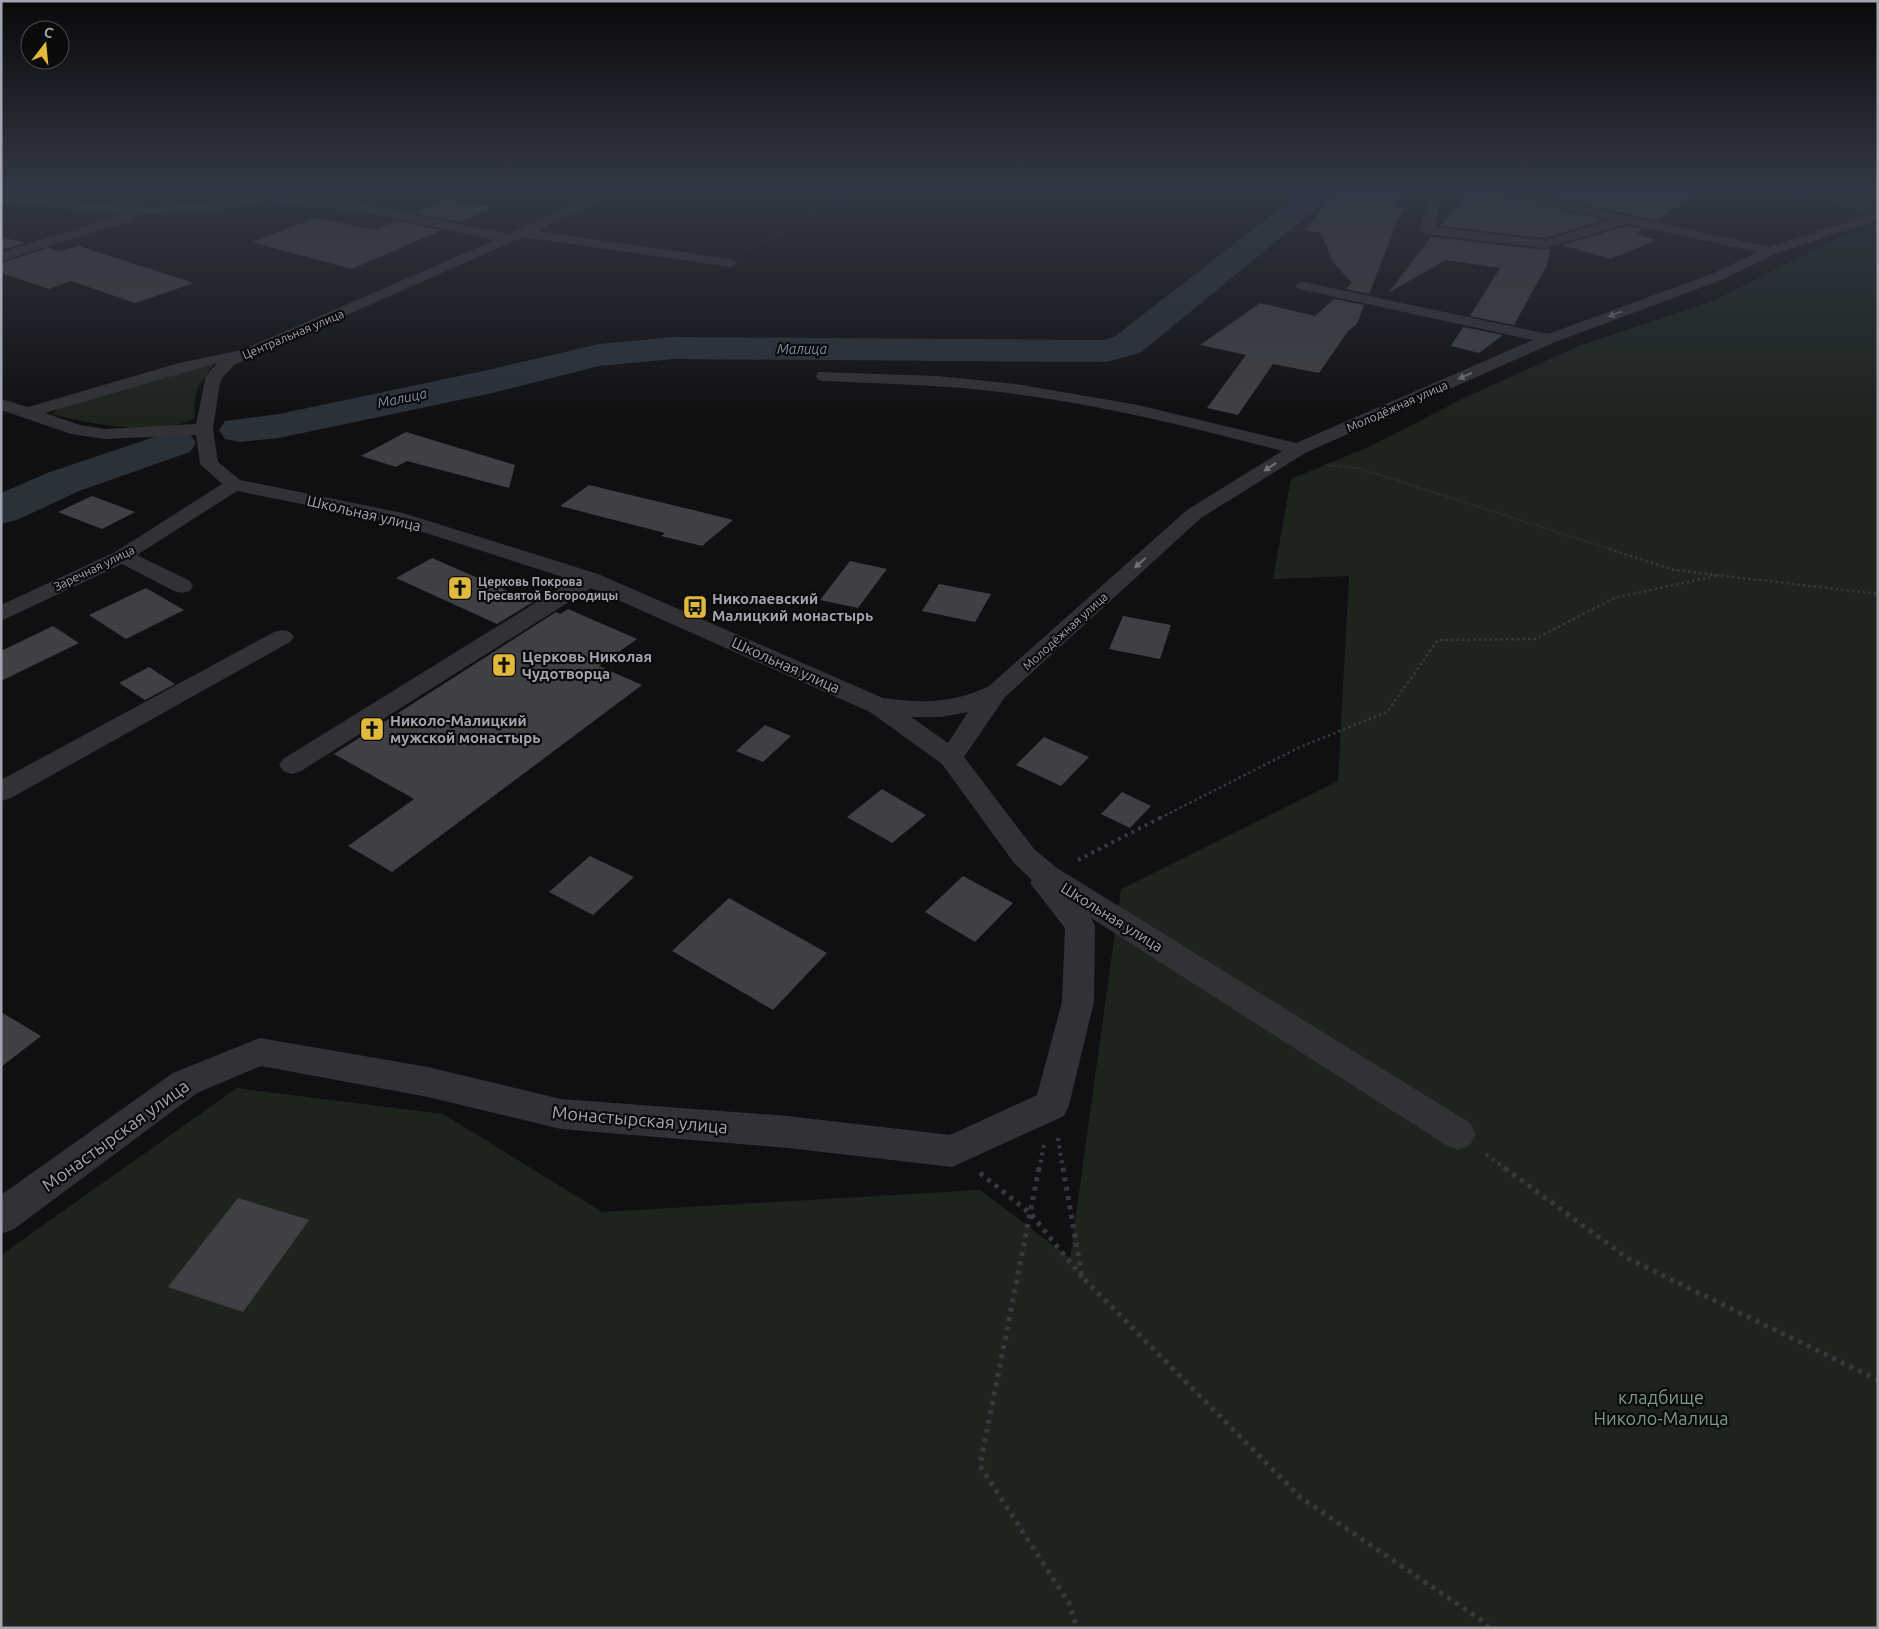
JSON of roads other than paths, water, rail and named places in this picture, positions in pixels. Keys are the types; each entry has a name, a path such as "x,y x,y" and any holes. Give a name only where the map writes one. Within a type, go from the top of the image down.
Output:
{"street":[{"name":"Центральная улица","path":"204,429 210,388 214,376 228,362 379,298 449,265"},
{"name":"Молодёжная улица","path":"951,758 981,710 998,691 1194,514 1298,449 1549,339 1719,276 1741,265"},
{"path":"1303,286 1549,339"},
{"path":"26,413 78,400 205,360 247,353"},
{"path":"824,376 974,384 1045,393 1190,421 1298,449"},
{"path":"1,404 77,430 105,434 204,429"},
{"name":"Школьная улица","path":"204,429 209,464 234,485 396,517 590,579 879,706 951,758 1035,866 1458,1134"},
{"name":"Заречная улица","path":"1,614 122,556 234,485"},
{"path":"122,556 182,586"},
{"path":"292,765 590,579"},
{"path":"1,792 282,637"},
{"name":"Молодёжная улица","path":"879,706 919,710 950,710 980,701 998,691"},
{"name":"Монастырская улица","path":"1,1217 185,1082 260,1052 428,1082 560,1114 788,1132 952,1151 1052,1105 1078,1002 1080,926 1035,866"}],"waterway":[{"name":"Малица","path":"240,430 279,426 488,382 599,355 674,348 1106,351 1127,345 1228,265"},
{"name":"Малица","path":"1,510 63,482 175,443"}],"place":[{"name":"Церковь Покрова Пресвятой Богородицы","path":"460,588"},
{"name":"Николаевский Малицкий монастырь","path":"695,607"},
{"name":"Церковь Николая Чудотворца","path":"504,665"},
{"name":"Николо-Малицкий мужской монастырь","path":"372,729"}],"park label":[{"name":"кладбище Николо-Малица","path":"1661,1407"}]}
